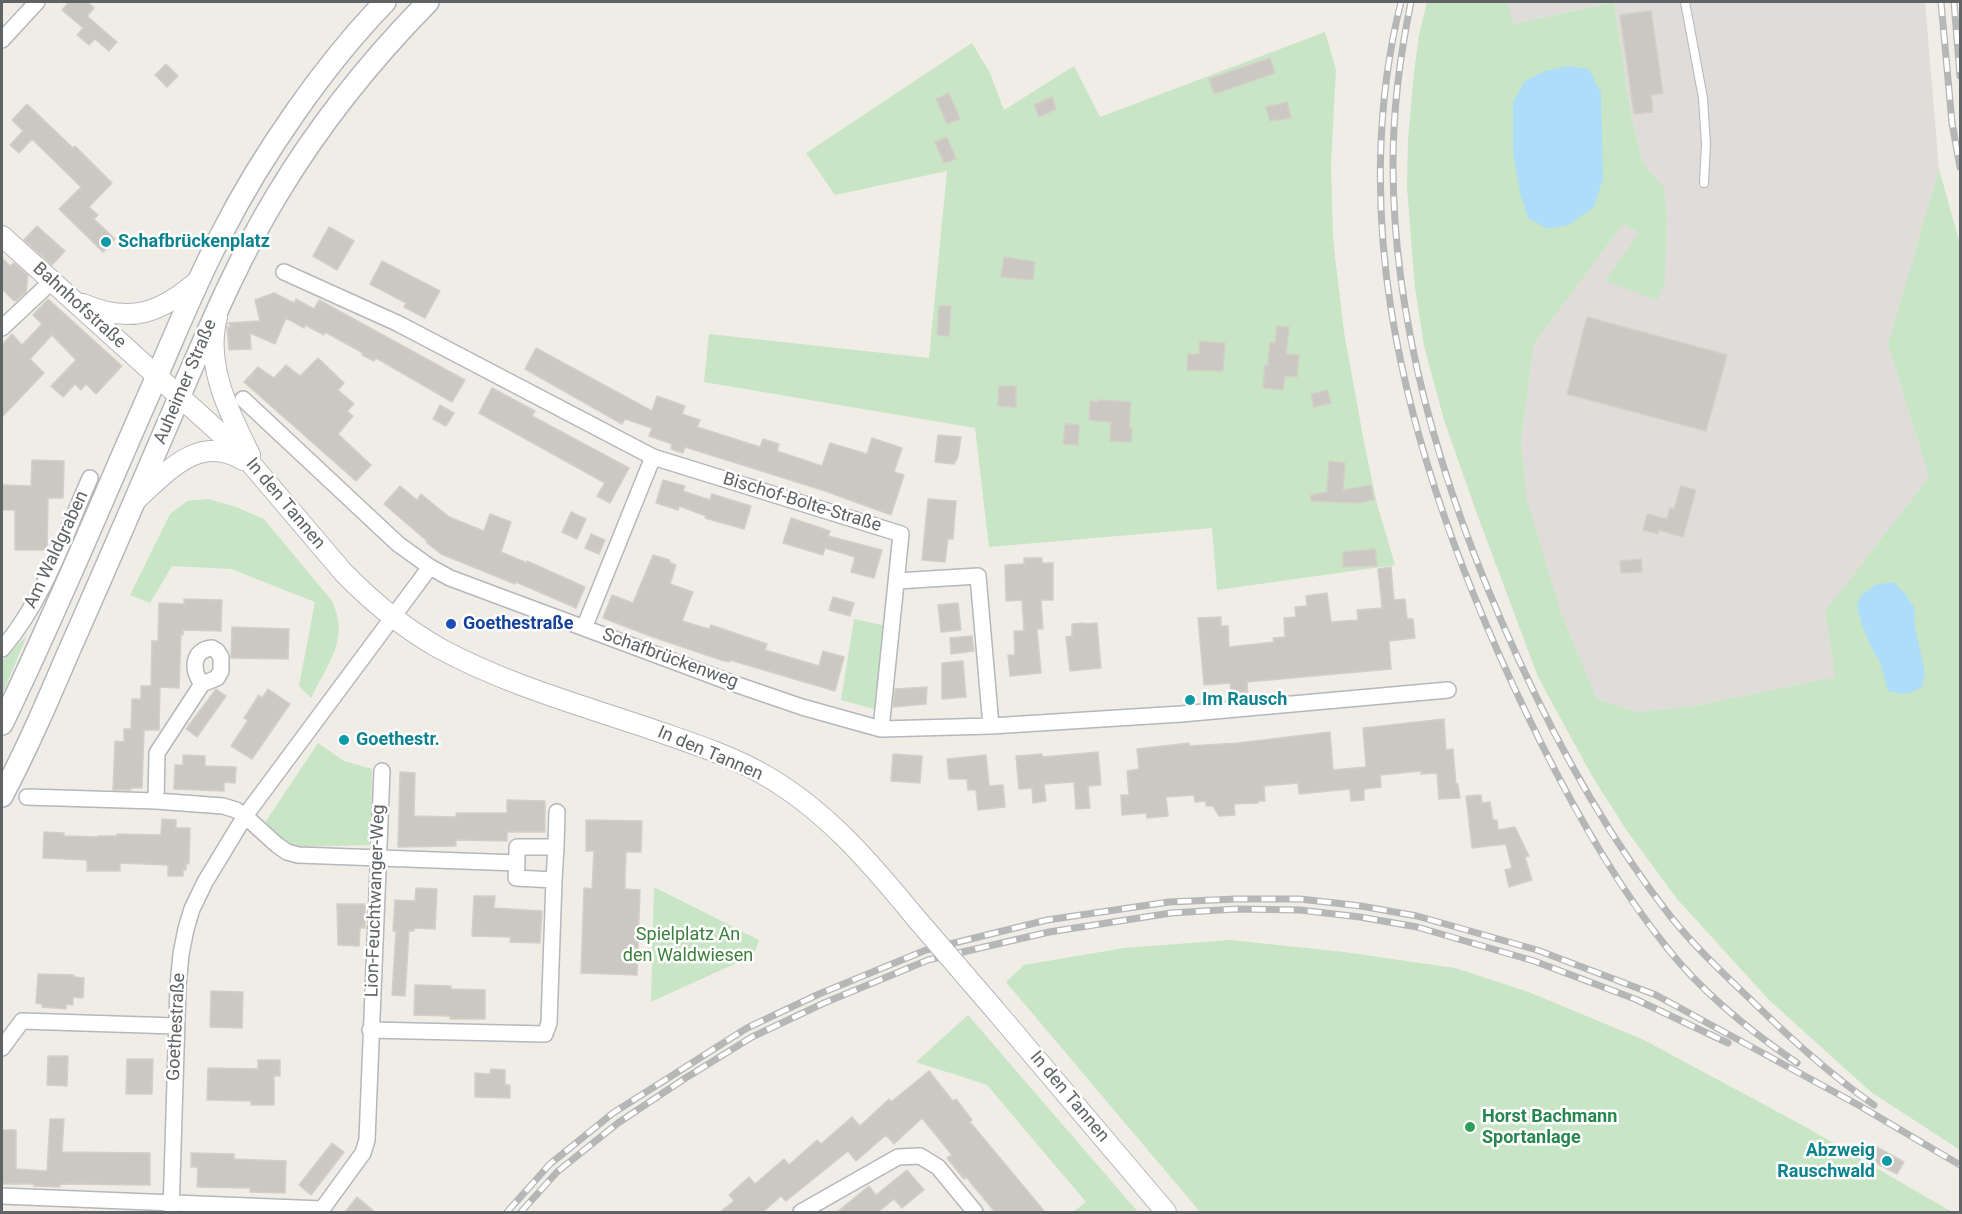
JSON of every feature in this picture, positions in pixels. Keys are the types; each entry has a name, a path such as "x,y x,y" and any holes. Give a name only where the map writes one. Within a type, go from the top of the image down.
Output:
{"main road":[{"name":"Auheimer Straße","path":"2,724 59,603 200,279 240,200 280,137 327,71 368,20 386,2"},
{"name":"Auheimer Straße","path":"2,796 138,498 222,299 276,196 355,83 393,37 428,2"}],"street":[{"path":"2,40 37,2"},
{"name":"Bahnhofstraße","path":"2,236 180,396"},
{"name":"Bischof-Bolte-Straße","path":"284,272 397,323 653,456 901,534 881,729"},
{"path":"74,301 113,313 141,314 171,302 200,279"},
{"path":"2,328 52,281"},
{"path":"222,299 214,339 217,373 223,394 258,471"},
{"name":"In den Tannen","path":"180,396 241,452 360,589 393,617 439,647 492,672 695,744 760,772 817,810 872,865 1166,1212"},
{"name":"Schafbrückenweg","path":"243,399 398,544 430,567 479,590 802,707 881,729"},
{"path":"138,498 177,463 202,452 216,451 236,456 258,471"},
{"path":"584,628 653,456"},
{"name":"Am Waldgraben","path":"2,649 20,627 36,601 90,478"},
{"name":"Goethestraße","path":"171,1207 176,1026 181,954 192,909 205,882 245,816 430,567"},
{"path":"897,581 978,576 991,726"},
{"path":"156,801 157,753 202,684"},
{"path":"881,729 991,726 1181,714 1448,690"},
{"name":"Lion-Feuchtwanger-Weg","path":"321,1211 363,1153 367,1140 382,771"},
{"path":"27,797 156,801 223,806 245,816 287,852 308,856 517,863"},
{"path":"370,1030 545,1034 549,1023 557,812"},
{"path":"554,880 516,878 517,847 556,847"},
{"path":"2,1048 22,1022 176,1026"},
{"path":"801,1212 898,1157 920,1156 938,1167 975,1212"},
{"path":"2,1196 171,1207 321,1211"}],"lane":[{"path":"1685,2 1703,98 1706,144 1704,183"}],"shaded area":[{"path":"1508,2 1613,2 1512,24"},
{"path":"1614,2 1925,2 1939,169 1888,344 1929,477 1825,611 1835,677 1694,706 1636,712 1597,699 1561,613 1527,499 1521,441 1534,344 1623,224 1639,233 1606,281 1665,283 1667,218 1664,187 1643,164 1631,114"}],"green space":[{"path":"1427,2 1508,2 1513,24 1614,2 1631,114 1643,164 1664,187 1667,218 1665,283 1657,300 1605,281 1639,233 1623,224 1534,344 1521,441 1527,499 1561,613 1597,699 1636,712 1694,706 1835,677 1825,611 1929,477 1888,344 1939,169 1960,244 1960,1150 1871,1092 1769,1000 1678,900 1627,831 1592,776 1538,677 1444,420 1424,346 1415,288 1407,188 1408,140 1414,72 1419,35"},
{"path":"1325,32 1336,69 1331,165 1333,239 1344,332 1377,504 1395,565 1217,590 1212,528 989,547 975,428 704,382 709,334 929,358 947,171 835,195 806,153 972,43 990,73 1004,110 1074,66 1100,117"},
{"path":"208,499 236,507 264,519 332,601 339,628 338,640 330,662 311,698 299,686 315,602 231,569 172,566 150,603 130,595 170,514 187,501"},
{"path":"854,619 886,626 877,710 841,700"},
{"path":"27,635 2,695 2,661"},
{"path":"318,743 344,761 372,769 371,845 292,847 280,840 264,824"},
{"name":"Spielplatz An den Waldwiesen","path":"654,887 759,940 754,955 651,1002"},
{"path":"1230,940 1344,952 1455,968 1526,991 1642,1039 1804,1126 1952,1212 1200,1212 1006,982 1024,965 1124,948"},
{"path":"968,1015 1138,1212 1073,1212 1086,1202 987,1085 916,1062"}],"water":[{"path":"1568,66 1589,69 1601,93 1603,179 1594,207 1569,225 1547,229 1528,218 1520,192 1513,152 1513,102 1525,81 1545,71"},
{"path":"1893,582 1904,592 1914,607 1915,627 1925,673 1922,687 1906,694 1888,691 1880,662 1871,647 1857,607 1860,596 1875,585"}],"building":[{"path":"69,2 88,2 94,8 87,16 117,42 109,51 95,39 89,45 77,35 83,28 62,10"},
{"path":"1651,11 1663,93 1651,95 1653,112 1634,114 1620,15"},
{"path":"1270,58 1275,73 1214,94 1209,79"},
{"path":"166,64 178,76 167,87 155,75"},
{"path":"949,93 960,119 947,124 936,99"},
{"path":"1052,97 1056,109 1039,117 1034,105"},
{"path":"1287,102 1291,118 1270,121 1266,107"},
{"path":"27,104 73,148 75,146 112,183 89,207 98,215 94,219 115,239 103,252 59,209 81,187 32,139 19,153 10,145 23,131 12,120"},
{"path":"947,137 956,159 944,163 935,142"},
{"path":"37,226 65,251 52,265 24,240"},
{"path":"329,227 354,241 337,270 313,256"},
{"path":"1004,257 1035,262 1033,280 1001,277"},
{"path":"2,258 10,266 14,263 28,275 26,292 14,301 2,289"},
{"path":"382,261 440,291 425,318 404,307 406,303 370,284"},
{"path":"274,293 294,303 296,299 314,309 319,300 465,380 452,402 376,358 374,361 362,355 363,353 325,332 324,335 305,325 304,328 286,318 275,344 250,333 251,349 229,350 227,327 232,327 228,323 260,321 255,300"},
{"path":"48,299 122,366 96,394 86,384 81,390 75,384 63,397 51,386 76,360 52,335 30,359 44,373 2,417 2,345 12,334 22,345 42,324 33,315"},
{"path":"939,306 951,306 949,336 937,335"},
{"path":"1587,317 1727,355 1706,431 1567,394"},
{"path":"1277,326 1289,327 1286,354 1299,355 1297,377 1285,376 1283,390 1263,388 1270,342 1275,343"},
{"path":"1200,341 1225,343 1223,371 1187,370 1188,354 1199,354"},
{"path":"536,348 652,411 657,396 685,406 682,414 700,420 697,427 760,447 763,439 779,444 777,451 822,466 830,443 867,454 872,438 902,448 894,472 904,475 891,515 825,491 685,447 683,453 671,449 672,444 649,436 652,428 625,419 622,424 525,369"},
{"path":"318,358 344,383 338,390 354,404 347,411 353,416 338,434 371,465 356,481 244,382 258,367 274,378 286,365 300,376"},
{"path":"999,386 1016,386 1016,407 998,406"},
{"path":"492,388 535,411 532,416 629,468 610,503 597,496 605,483 479,413"},
{"path":"1327,390 1331,403 1314,407 1311,394"},
{"path":"1099,400 1131,402 1129,428 1132,429 1131,442 1110,441 1111,422 1089,420 1090,401 1098,402"},
{"path":"440,405 454,413 446,426 433,419"},
{"path":"1065,424 1079,425 1078,445 1063,444"},
{"path":"938,435 961,437 958,457 954,464 935,462"},
{"path":"32,460 64,461 63,498 48,498 47,550 15,550 15,510 2,510 2,485 31,486"},
{"path":"1329,461 1345,463 1343,490 1371,485 1374,500 1356,503 1311,501 1311,495 1327,492"},
{"path":"663,480 685,486 683,491 710,500 712,494 751,506 744,529 705,518 706,516 679,506 678,510 656,503"},
{"path":"400,486 417,500 421,494 449,517 484,531 490,514 511,522 501,552 585,587 576,608 516,582 515,584 441,554 384,504"},
{"path":"1681,486 1696,490 1683,537 1659,530 1658,534 1643,530 1647,514 1667,519 1670,508 1674,509"},
{"path":"928,499 956,501 953,539 948,539 945,562 922,560"},
{"path":"571,512 586,519 577,539 562,532"},
{"path":"791,518 830,531 828,536 882,550 874,578 851,572 855,557 825,548 823,555 783,543"},
{"path":"591,534 605,540 599,554 585,548"},
{"path":"1375,549 1377,566 1343,567 1343,552"},
{"path":"653,555 670,560 669,562 676,565 670,584 693,592 682,621 709,629 711,625 767,644 765,650 819,666 823,651 844,657 835,691 730,660 730,662 721,660 603,618 612,595 633,603"},
{"path":"1024,558 1042,558 1042,563 1053,563 1053,600 1041,600 1043,629 1037,629 1041,673 1010,676 1008,655 1015,655 1014,631 1024,631 1022,600 1006,601 1005,565 1024,564"},
{"path":"1641,559 1642,572 1621,573 1620,561"},
{"path":"1391,567 1394,600 1405,599 1407,619 1413,619 1415,638 1389,641 1391,669 1247,682 1248,698 1232,700 1230,683 1204,685 1198,618 1221,617 1221,626 1228,626 1229,647 1274,642 1273,638 1285,637 1284,618 1296,617 1295,607 1307,606 1306,596 1327,593 1331,622 1358,620 1357,610 1382,608 1378,569"},
{"path":"833,597 854,603 850,616 829,610"},
{"path":"184,599 222,600 221,631 183,630 179,688 160,687 159,730 144,730 142,788 113,790 115,741 124,742 124,729 131,729 132,699 141,699 141,686 151,686 152,641 158,641 159,603 184,604"},
{"path":"958,603 961,630 941,632 938,605"},
{"path":"1097,623 1101,668 1070,671 1066,637 1072,636 1072,624"},
{"path":"232,627 289,629 288,659 231,658"},
{"path":"972,636 974,651 951,654 950,638"},
{"path":"963,661 966,697 942,699 942,663"},
{"path":"927,687 926,704 893,707 895,689"},
{"path":"216,689 226,696 197,737 186,729"},
{"path":"268,689 290,704 252,759 231,746 248,720 244,718 259,695 262,698"},
{"path":"1444,719 1446,750 1453,749 1456,784 1458,784 1460,798 1439,799 1437,773 1421,774 1421,771 1380,775 1381,787 1364,789 1364,800 1351,801 1350,789 1299,794 1298,783 1264,786 1265,801 1234,804 1235,815 1219,816 1213,806 1206,806 1206,801 1195,802 1194,795 1166,797 1168,816 1147,818 1146,813 1122,815 1121,795 1129,795 1127,771 1139,769 1137,749 1189,743 1189,746 1238,743 1330,732 1333,770 1366,767 1363,728"},
{"path":"1098,752 1101,785 1088,786 1090,808 1076,809 1074,782 1044,784 1046,801 1033,803 1032,788 1019,789 1016,756 1042,754 1042,757"},
{"path":"893,754 922,756 920,783 891,781"},
{"path":"183,755 205,756 205,766 236,767 235,783 224,782 224,791 174,789 175,765 183,765"},
{"path":"986,755 989,786 1003,785 1005,807 978,810 976,790 968,790 967,779 949,779 947,759"},
{"path":"400,772 415,773 414,816 457,817 456,813 507,813 507,800 545,801 545,832 507,832 507,841 456,840 456,846 398,847"},
{"path":"1481,795 1482,803 1490,802 1493,820 1497,820 1498,830 1515,827 1529,856 1525,857 1532,880 1509,887 1505,870 1512,868 1506,844 1472,848 1466,796"},
{"path":"162,819 176,820 176,828 190,828 189,864 186,863 183,876 168,876 168,865 120,863 120,871 87,871 87,860 43,858 44,832 64,833 64,836 98,837 117,836 117,834 161,835"},
{"path":"586,820 642,821 641,852 626,852 625,877 625,889 640,890 637,975 581,973 584,888 592,889 594,851 586,851"},
{"path":"416,888 437,889 435,929 414,928 414,931 409,931 405,996 392,995 396,931 393,931 395,900 415,901"},
{"path":"474,896 495,896 494,908 542,911 540,943 510,942 511,937 472,936"},
{"path":"337,904 365,904 365,928 360,928 359,946 338,945"},
{"path":"38,974 74,975 74,977 84,978 83,998 73,997 73,1005 66,1004 66,1009 42,1007 42,1004 36,1003"},
{"path":"415,985 485,990 485,1019 450,1019 450,1016 414,1015"},
{"path":"211,991 243,992 242,1028 210,1027"},
{"path":"48,1056 68,1056 67,1086 47,1085"},
{"path":"127,1059 153,1059 152,1094 126,1094"},
{"path":"258,1060 280,1060 280,1076 274,1076 274,1105 251,1105 251,1101 207,1100 208,1068 258,1069"},
{"path":"491,1069 505,1070 505,1085 510,1085 510,1098 475,1097 475,1073 490,1074"},
{"path":"929,1071 953,1101 956,1099 972,1120 970,1122 1045,1212 995,1212 947,1158 952,1155 922,1118 894,1144 886,1135 856,1161 848,1151 786,1201 781,1196 763,1212 720,1212 734,1201 729,1195 749,1177 755,1184 784,1159 789,1165 817,1140 821,1144 852,1117 860,1126 889,1099 891,1102"},
{"path":"50,1119 64,1119 62,1152 150,1153 150,1185 60,1184 60,1187 2,1184 2,1130 16,1130 16,1169 47,1171"},
{"path":"332,1143 344,1152 311,1195 299,1185"},
{"name":"Abzweig Rauschwald","path":"1877,1147 1904,1162 1897,1174 1870,1160"},
{"path":"191,1153 234,1154 234,1159 286,1161 285,1193 250,1192 250,1188 197,1187 198,1167 191,1167"},
{"path":"907,1170 924,1190 902,1208 894,1199 878,1212 837,1212 869,1186 876,1195"},
{"path":"357,1197 375,1212 345,1212"}],"railway":[{"path":"1401,2 1393,39 1383,116 1381,194 1386,271 1391,309 1415,421 1431,476 1469,584 1515,690 1568,795 1598,848 1649,925 1696,981 1712,996 1762,1038 1797,1063"},
{"path":"1411,2 1398,82 1393,143 1395,228 1403,291 1414,354 1429,416 1447,478 1492,598 1533,690 1568,758 1606,824 1648,887 1699,949 1779,1027 1809,1054 1874,1105"},
{"path":"1941,2 1952,123 1960,167"},
{"path":"1954,2 1960,76"},
{"path":"507,1212 550,1164 613,1113 747,1028 819,994 926,950 1047,920 1169,902 1236,899 1300,899 1361,906 1417,916 1537,950 1656,995 1860,1106 1960,1165"},
{"path":"521,1212 557,1172 618,1123 752,1037 824,1003 928,960 1049,932 1171,913 1237,909 1300,910 1417,927 1534,961 1635,999 1728,1043"}],"place":[{"name":"Schafbrückenplatz","path":"106,242"},
{"name":"Goethestraße","path":"451,624"},
{"name":"Im Rausch","path":"1190,700"},
{"name":"Goethestr.","path":"344,740"},
{"name":"Horst Bachmann Sportanlage","path":"1470,1127"},
{"name":"Abzweig Rauschwald","path":"1887,1161"}]}
